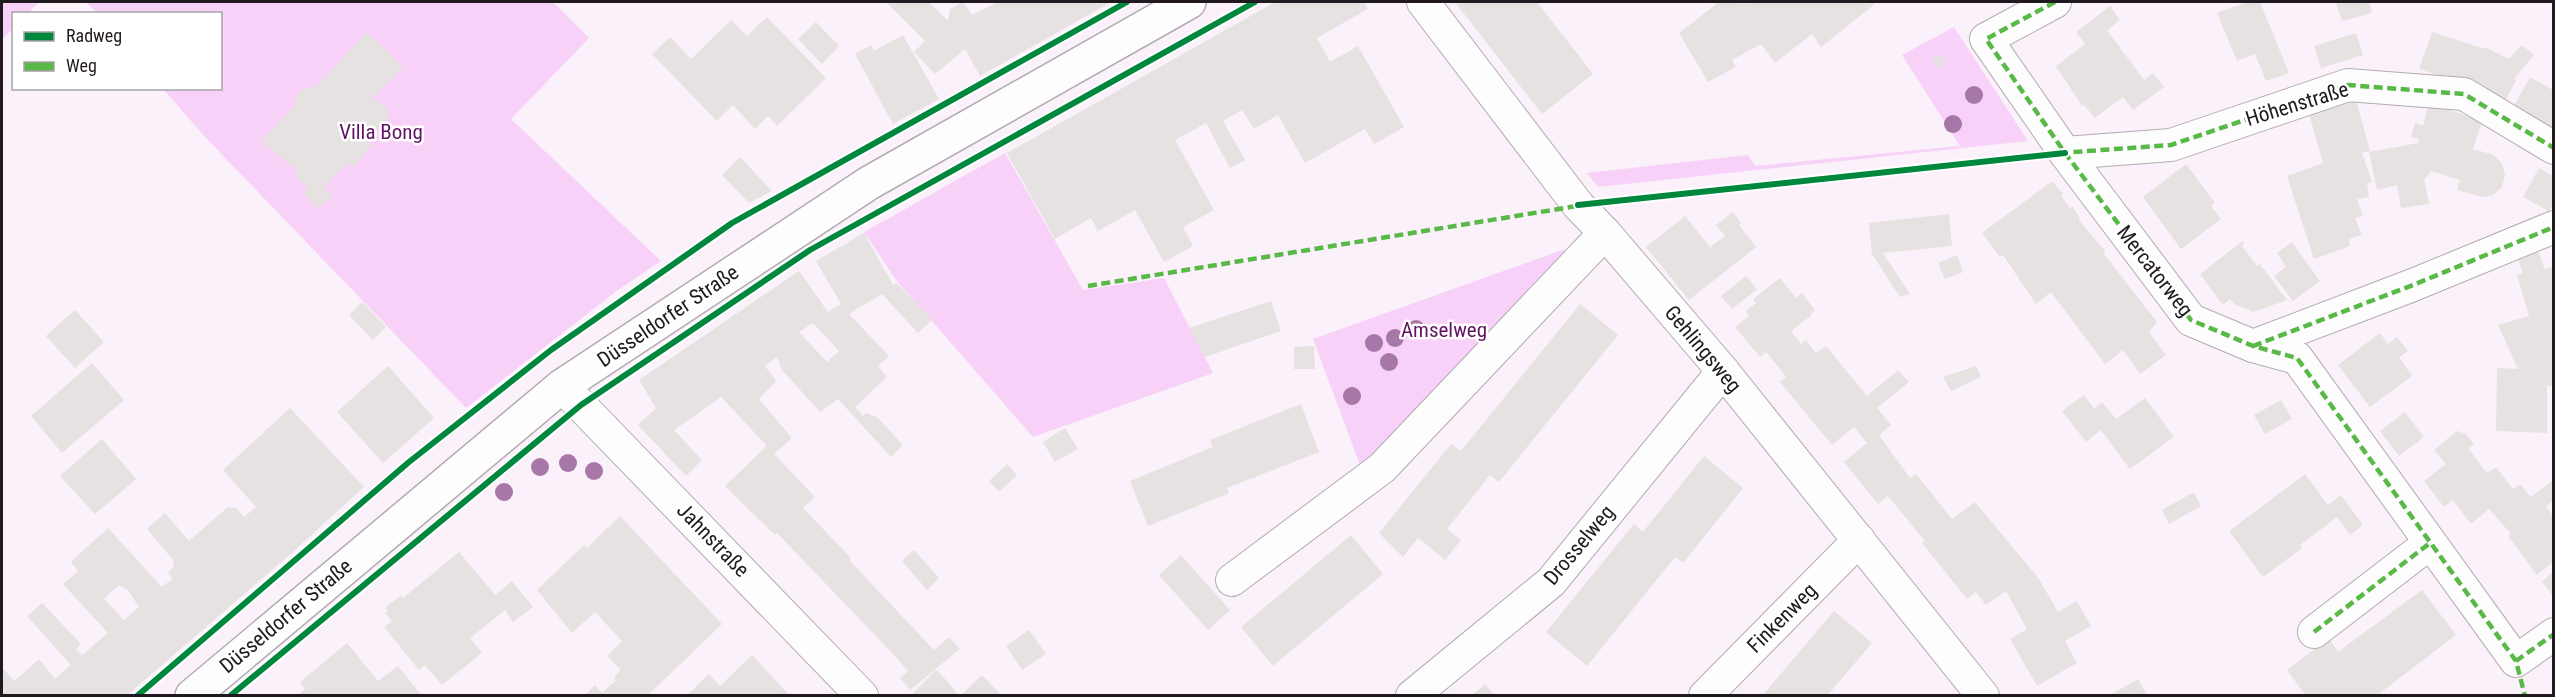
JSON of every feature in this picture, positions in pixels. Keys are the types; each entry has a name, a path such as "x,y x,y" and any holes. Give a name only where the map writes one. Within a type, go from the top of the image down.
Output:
{"main road":[{"name":"Düsseldorfer Straße","path":"192,696 562,386 868,183 1189,2"}],"street":[{"name":"Gehlingsweg","path":"1423,2 1578,205 1605,233 1723,372 1859,540 1969,690"},
{"name":"Mercatorweg","path":"2055,2 1986,39 2065,153 2191,320 2253,345 2297,358 2517,661 2553,634"},
{"name":"Höhenstraße","path":"2065,153 2171,145 2348,85 2464,94 2553,148"},
{"path":"2253,345 2413,285 2553,227"},
{"path":"1232,580 1382,468 1605,233"},
{"name":"Drosselweg","path":"1412,696 1551,582 1723,372"},
{"name":"Jahnstraße","path":"562,386 862,696"},
{"name":"Finkenweg","path":"1705,696 1859,540"},
{"path":"2314,632 2430,543"}],"green space":[{"path":"2,2 40,2 29,12 12,12 12,29 2,40"},
{"name":"Villa Bong","path":"86,2 553,2 589,38 511,119 661,261 618,290 466,408 206,138 164,90 222,90 222,12 96,12"},
{"path":"1954,27 2028,141 1598,187 1587,173 1748,155 1755,166 1960,146 1902,55"},
{"path":"1005,153 1083,290 1164,278 1213,373 1033,437 896,280 864,232"},
{"name":"Amselweg","path":"1565,249 1555,271 1362,470 1313,339"}],"building":[{"path":"886,2 929,2 948,21 950,9 963,2 972,15 998,2 1111,2 980,76 965,49 935,74 914,52 925,41"},
{"path":"1275,2 1364,2 1368,9 1317,38 1330,62 1358,46 1404,127 1374,144 1365,129 1305,163 1278,115 1254,129 1242,110 1223,121 1245,160 1230,168 1206,123 1175,140 1214,210 1183,227 1193,246 1164,262 1135,210 1098,231 1091,218 1055,239 1007,153"},
{"path":"1455,2 1537,2 1593,74 1542,114"},
{"path":"1719,2 1742,2 1744,4 1746,2 1872,2 1875,4 1821,47 1812,34 1775,63 1761,44 1732,60 1736,67 1708,82 1679,33"},
{"path":"2247,2 2260,2 2289,73 2266,81 2255,54 2237,61 2217,13"},
{"path":"2336,2 2369,2 2372,13 2342,21"},
{"path":"2110,6 2120,20 2107,30 2144,80 2153,73 2164,87 2133,110 2123,97 2095,118 2084,105 2082,106 2056,66 2085,44 2076,32"},
{"path":"767,17 826,78 777,126 768,116 755,129 733,105 717,121 652,54 670,37 691,59 731,20 747,36"},
{"path":"816,22 839,46 822,64 798,39"},
{"path":"367,32 403,67 373,98 387,108 388,119 382,128 377,128 371,135 368,142 372,145 353,167 349,163 344,168 343,166 324,187 332,194 319,209 304,194 308,189 294,175 298,171 261,142 291,109 293,111 296,97 302,90 317,86"},
{"path":"2432,32 2485,49 2485,47 2509,59 2522,45 2534,55 2514,79 2516,80 2504,104 2466,84 2419,69"},
{"path":"2356,33 2363,55 2321,68 2314,46"},
{"path":"903,35 939,99 893,124 855,54 871,45 874,51"},
{"path":"1941,55 1946,62 1936,68 1932,60"},
{"path":"2530,77 2553,90 2553,130 2513,108"},
{"path":"2356,100 2370,151 2362,153 2372,182 2367,183 2369,197 2357,199 2363,216 2355,218 2362,235 2349,239 2350,246 2314,259 2287,176 2323,163 2309,114"},
{"path":"2429,103 2482,121 2473,149 2494,155 2502,164 2505,175 2502,187 2493,195 2482,197 2457,190 2460,180 2431,171 2424,180 2429,204 2401,208 2397,185 2377,190 2369,152 2418,143 2419,139 2411,137 2415,123 2423,126"},
{"path":"740,157 772,191 749,203 722,175"},
{"path":"2186,164 2215,203 2211,206 2221,219 2181,249 2143,197"},
{"path":"2539,168 2553,176 2553,204 2549,211 2523,197"},
{"path":"2051,182 2063,194 2061,196 2070,208 2072,206 2080,218 2078,219 2105,251 2104,254 2157,322 2149,332 2166,355 2140,374 2123,350 2105,364 2051,292 2036,304 2003,255 2000,257 1982,233"},
{"path":"1733,212 1741,223 1739,225 1756,247 1689,300 1646,247 1685,216 1710,247 1725,236 1716,225"},
{"path":"1949,214 1952,246 1883,253 1910,294 1900,297 1872,254 1869,223"},
{"path":"864,233 893,285 897,283 932,320 918,333 882,294 849,314 889,356 878,366 887,377 855,407 863,416 866,413 877,417 903,445 891,457 838,399 820,412 782,370 777,357 765,366 776,381 759,399 792,438 774,454 815,497 803,508 934,650 949,637 960,649 910,690 900,678 908,671 895,656 777,533 775,535 725,486 767,446 721,397 674,430 702,460 686,476 638,425 656,408 639,380 799,271 828,312 841,304 816,261","holes":["813,323 839,351 827,362 799,332"]},
{"path":"2243,241 2242,246 2257,266 2260,264 2287,300 2253,312 2234,304 2230,299 2223,305 2200,274"},
{"path":"2292,242 2320,281 2293,301 2274,276 2286,267 2277,253"},
{"path":"2538,250 2545,270 2553,266 2553,386 2547,386 2547,433 2496,431 2497,368 2518,369 2498,325 2529,316 2517,275 2523,273 2517,257"},
{"path":"1957,255 1963,272 1945,279 1938,263"},
{"path":"1746,276 1757,289 1732,309 1721,296"},
{"path":"1780,278 1796,298 1802,293 1815,310 1791,331 1801,344 1806,340 1816,353 1826,346 1867,396 1898,370 1909,382 1877,408 1891,425 1879,435 1910,478 1916,474 1952,519 1975,502 2039,579 2058,612 2077,601 2091,626 2065,641 2077,663 2037,686 2010,639 2027,629 2006,591 1986,605 1976,592 1967,599 1922,543 1925,541 1888,496 1878,504 1844,462 1867,443 1854,427 1832,445 1780,382 1786,377 1776,364 1766,352 1760,357 1735,327 1749,316 1746,311 1756,303 1753,299"},
{"path":"1271,301 1281,331 1205,357 1189,328"},
{"path":"362,302 386,327 373,340 349,315"},
{"path":"1580,304 1618,335 1499,482 1490,475 1447,529 1461,540 1445,560 1418,538 1403,557 1379,533 1451,444 1461,451"},
{"path":"75,310 104,342 75,368 46,336"},
{"path":"2380,333 2388,344 2397,337 2408,351 2399,357 2412,376 2370,407 2338,365"},
{"path":"1314,346 1315,369 1294,369 1294,347"},
{"path":"92,363 124,400 62,453 31,416"},
{"path":"388,366 434,418 383,463 337,412"},
{"path":"1976,366 1981,377 1951,391 1943,377"},
{"path":"2084,395 2094,409 2102,402 2116,419 2145,398 2174,437 2130,469 2101,430 2086,442 2062,411"},
{"path":"2281,400 2292,419 2265,434 2254,415"},
{"path":"1301,404 1319,452 1227,488 1229,493 1148,526 1130,481 1213,447 1210,440"},
{"path":"290,408 364,487 295,550 126,696 2,696 2,667 14,681 39,659 55,679 71,665 27,616 42,603 81,644 76,649 82,655 108,633 63,584 78,571 71,562 108,528 162,587 172,579 168,572 173,568 174,561 147,529 165,513 189,541 228,507 236,508 244,517 256,507 223,470","holes":["119,585 127,589 139,607 124,620 104,599"]},
{"path":"2405,412 2424,437 2399,456 2380,431"},
{"path":"1065,428 1078,449 1055,462 1043,442"},
{"path":"2457,431 2466,434 2474,444 2468,448 2487,473 2496,467 2513,489 2520,484 2531,497 2552,481 2553,501 2546,506 2553,516 2553,562 2537,575 2508,536 2511,534 2489,509 2471,524 2453,500 2444,507 2424,481 2446,464 2434,450"},
{"path":"102,439 136,479 95,514 60,476"},
{"path":"1704,456 1743,488 1683,563 1675,557 1587,666 1546,632 1634,524 1643,532"},
{"path":"1007,464 1017,475 999,492 989,481"},
{"path":"2305,474 2328,505 2341,495 2363,525 2350,535 2337,517 2300,545 2302,548 2263,577 2229,531"},
{"path":"2194,492 2201,506 2169,524 2162,510"},
{"path":"620,516 722,624 647,696 584,696 595,685 602,693 616,680 614,677 621,670 607,656 622,641 595,612 572,633 537,590 584,545 587,548"},
{"path":"1351,535 1383,574 1273,666 1241,627"},
{"path":"914,550 939,578 927,590 902,561"},
{"path":"459,552 495,595 512,581 533,607 513,622 505,610 470,638 482,653 442,685 425,665 419,670 384,627 392,621 385,613 388,610 385,608 401,595 403,598"},
{"path":"1181,555 1230,610 1208,630 1159,575"},
{"path":"2553,572 2553,596 2542,581"},
{"path":"2422,590 2456,635 2376,696 2306,696 2287,670 2329,638 2338,652"},
{"path":"1834,611 1872,643 1827,696 1762,696"},
{"path":"1029,630 1046,654 1022,670 1006,646"},
{"path":"347,643 378,681 398,666 422,696 297,696 305,689 300,682"},
{"path":"752,655 790,696 686,696 709,674 720,686"},
{"path":"936,670 959,696 915,696 913,693"},
{"path":"982,675 1002,696 960,696"},
{"path":"2138,679 2148,696 2108,696"},
{"path":"1485,684 1495,696 1471,696"}],"marked path":[{"path":"2055,2 1986,39 2065,153 2191,320 2253,346 2297,358 2516,661 2525,696"},
{"path":"2060,153 2171,145 2348,85 2464,94 2554,148"},
{"path":"1088,286 1583,205"},
{"path":"2253,346 2413,285 2554,227"},
{"path":"2314,632 2430,543"},
{"path":"2516,661 2554,634"}],"cycle path":[{"path":"137,696 409,462 551,350 732,223 1127,2"},
{"path":"230,696 581,405 810,250 1255,2"},
{"path":"1578,205 2065,153"}]}
